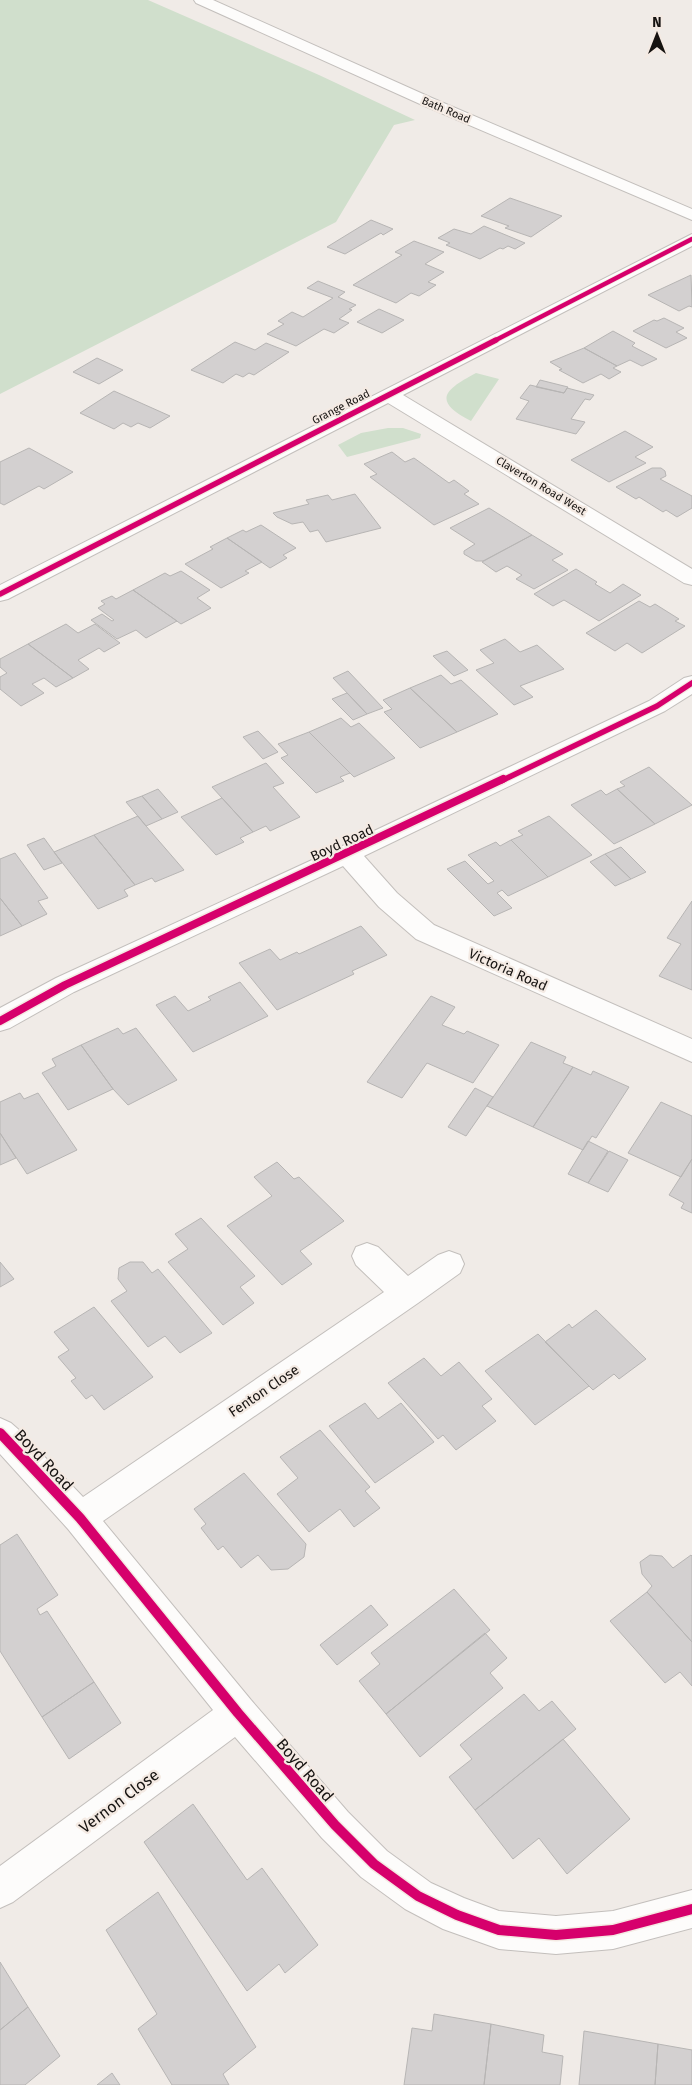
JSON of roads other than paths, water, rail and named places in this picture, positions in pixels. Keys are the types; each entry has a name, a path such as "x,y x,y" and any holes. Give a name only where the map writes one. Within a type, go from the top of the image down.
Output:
{"main road":[{"name":"Bath Road","path":"201,0 426,102 692,215"},
{"name":"Grange Road","path":"0,594 692,238"},
{"name":"Claverton Road West","path":"390,395 692,578"},
{"name":"Boyd Road","path":"0,1021 64,985 347,854 657,706 692,683"},
{"name":"Victoria Road","path":"347,854 388,900 425,932 692,1051"},
{"path":"367,1256 406,1294"},
{"name":"Fenton Close","path":"80,1518 449,1264"},
{"name":"Boyd Road","path":"0,1433 80,1518 238,1713 335,1825 374,1864 418,1896 457,1915 499,1930 556,1935 613,1930 692,1909"},
{"name":"Vernon Close","path":"0,1890 238,1713"}]}
